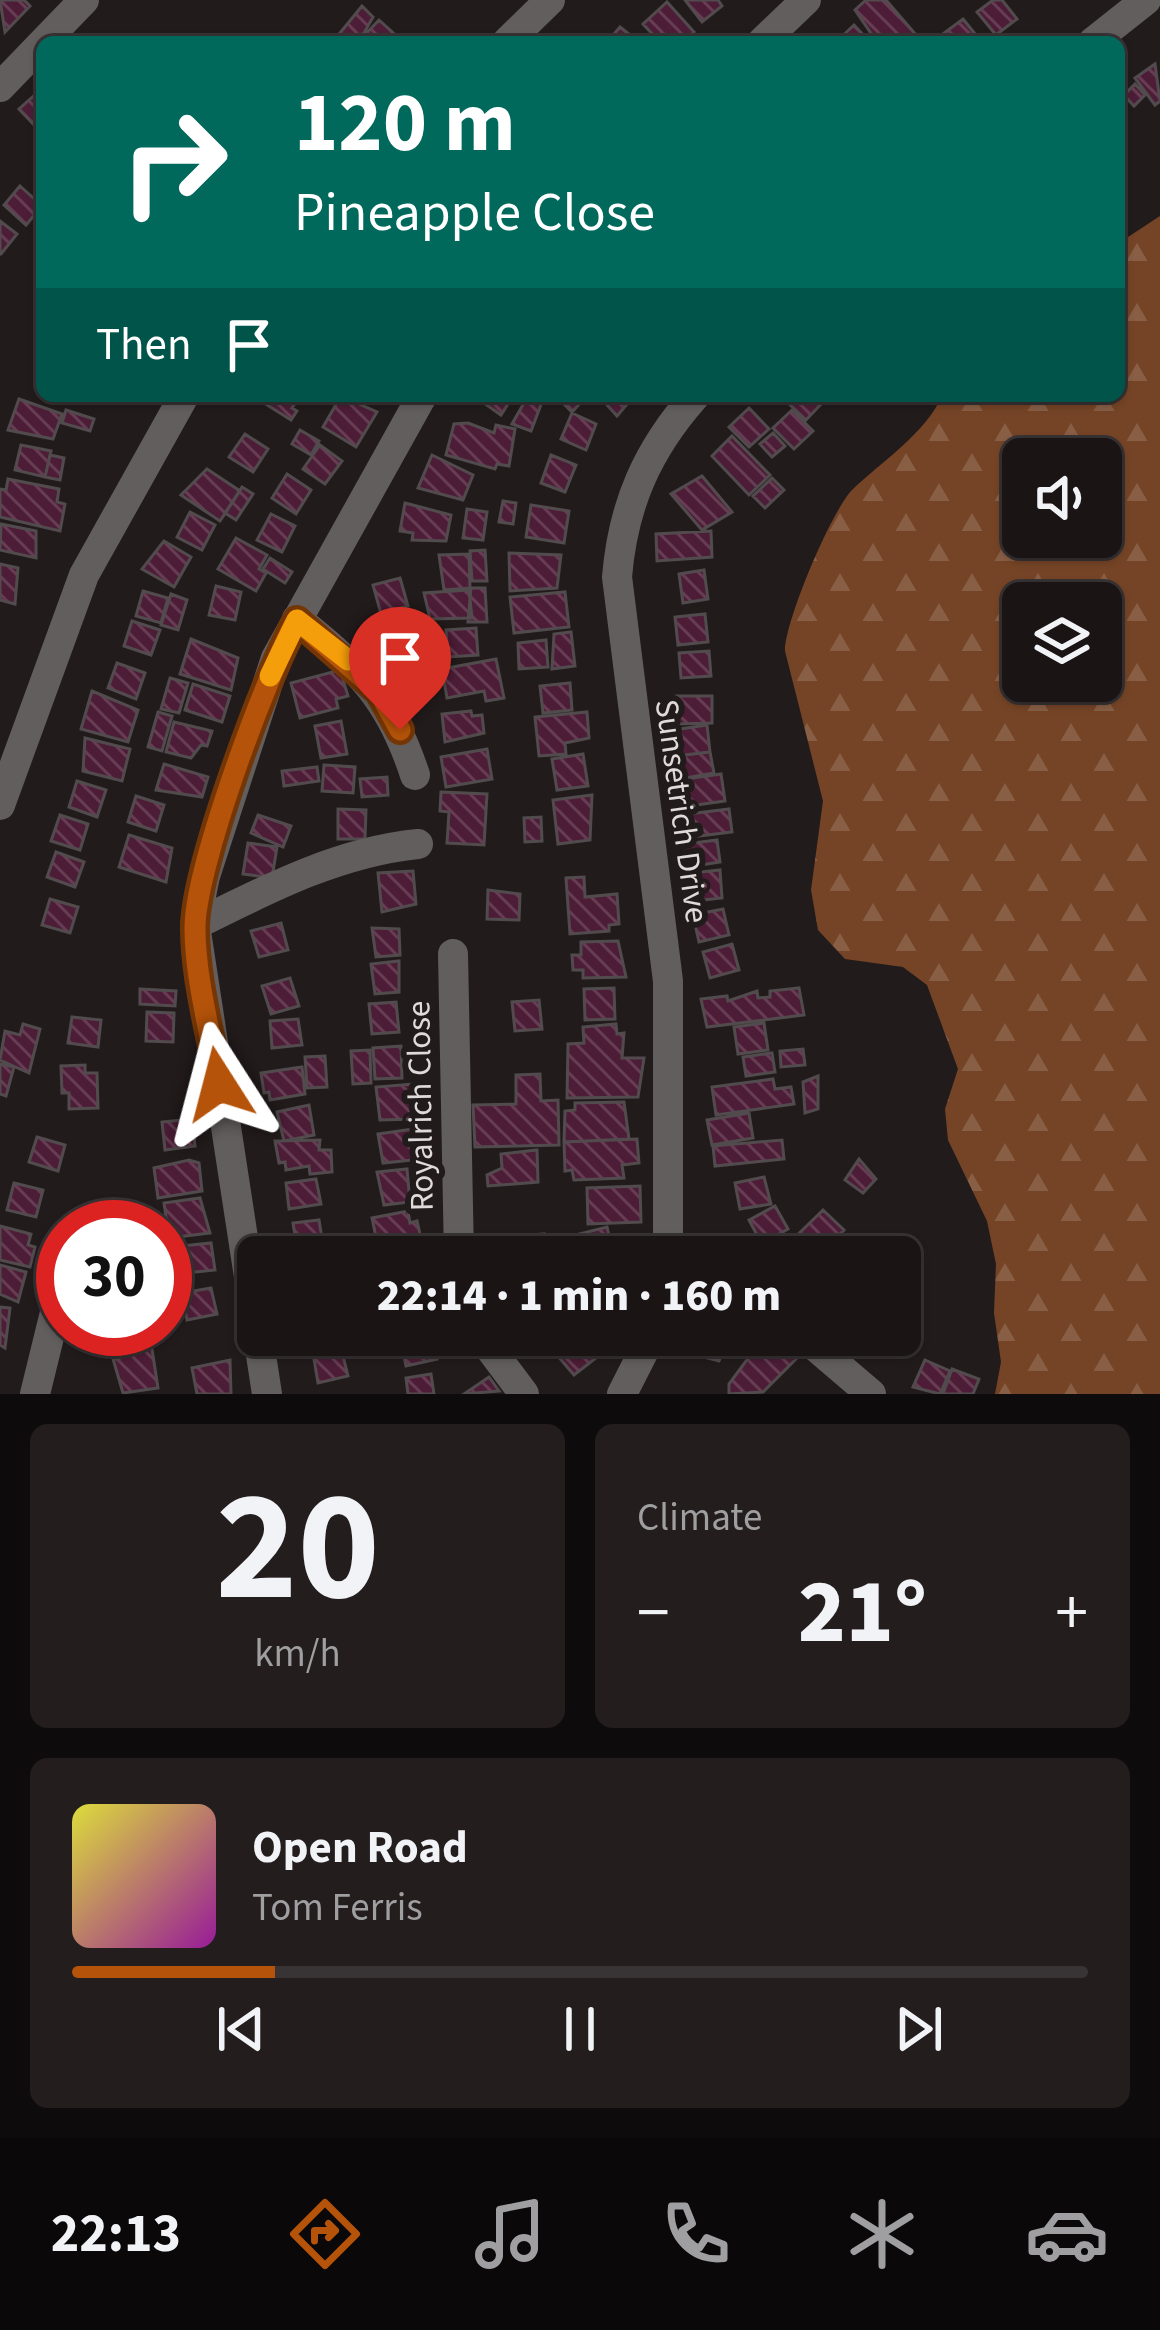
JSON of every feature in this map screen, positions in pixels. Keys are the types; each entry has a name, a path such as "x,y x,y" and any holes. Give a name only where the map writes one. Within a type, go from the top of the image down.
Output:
{"street":[{"path":"49,36 84,0"},
{"path":"513,36 550,0"},
{"path":"768,36 806,0"},
{"path":"1101,36 1146,0"},
{"path":"0,86 36,49"},
{"path":"0,806 84,575 181,402"},
{"path":"267,1394 195,925 205,876 276,658 419,402"},
{"name":"Sunsetrich Drive","path":"668,1236 668,980 617,577 620,533 641,472 691,402"},
{"path":"297,620 379,692 400,730 416,775"},
{"path":"195,925 280,882 374,848 418,844"},
{"name":"Royalrich Close","path":"453,954 459,1236"},
{"path":"34,1394 44,1356"},
{"path":"496,1356 524,1394"},
{"path":"622,1394 641,1356"},
{"path":"827,1356 871,1394"}],"green space":[{"path":"1160,216 1160,1394 995,1394 1001,1362 994,1313 996,1264 987,1221 948,1140 945,1109 958,1069 927,985 903,967 845,959 818,930 811,890 823,801 785,651 787,636 801,593 843,502 914,435 939,402 1125,402 1125,239"}],"building":[{"path":"0,0 24,0 30,6 5,32"},
{"path":"685,0 718,0 722,6 702,22"},
{"path":"866,0 886,0 917,36 873,36 855,10"},
{"path":"993,0 1002,0 1017,19 996,35 977,12"},
{"path":"667,2 694,32 654,36 643,24"},
{"path":"362,6 373,17 359,36 340,33"},
{"path":"963,19 977,36 940,36"},
{"path":"379,20 397,36 364,36"},
{"path":"854,25 864,36 842,36"},
{"path":"1155,64 1160,101 1155,105 1135,78"},
{"path":"1135,84 1145,95 1134,106 1125,94"},
{"path":"36,94 36,123 19,109"},
{"path":"20,186 36,201 36,213 26,225 4,205"},
{"path":"0,221 17,234 1,254 0,254"},
{"path":"19,399 62,414 53,439 8,430"},
{"path":"262,402 296,402 291,420"},
{"path":"338,402 354,402 377,412 356,447 323,427"},
{"path":"483,402 509,402 501,415"},
{"path":"525,402 542,402 531,431 512,424"},
{"path":"562,402 581,402 572,412"},
{"path":"604,402 629,402 617,416"},
{"path":"787,402 823,402 806,420"},
{"path":"749,408 769,429 749,447 729,427"},
{"path":"66,410 94,419 90,431 62,423"},
{"path":"792,410 813,431 794,449 773,428"},
{"path":"572,413 596,424 586,450 561,439"},
{"path":"468,423 494,433 496,425 515,429 509,466 497,464 495,469 446,455 454,424"},
{"path":"300,430 319,441 311,455 292,444"},
{"path":"773,433 785,446 772,457 760,444"},
{"path":"245,434 268,449 253,472 229,457"},
{"path":"732,436 770,475 749,495 712,456"},
{"path":"21,445 51,451 45,477 15,470"},
{"path":"320,445 342,461 325,484 303,469"},
{"path":"50,455 64,458 60,480 45,477"},
{"path":"432,455 473,475 463,500 418,488"},
{"path":"551,455 576,465 565,492 541,483"},
{"path":"207,469 240,491 220,521 181,495"},
{"path":"287,474 311,490 296,514 272,498"},
{"path":"702,476 732,512 702,530 671,494"},
{"path":"772,478 784,490 765,508 753,496"},
{"path":"8,479 59,489 57,502 65,504 60,531 0,517 0,489 6,490"},
{"path":"242,487 253,494 236,520 225,513"},
{"path":"503,501 516,503 513,524 499,522"},
{"path":"405,503 451,515 446,541 412,540 413,533 400,531"},
{"path":"531,505 569,511 564,543 526,537"},
{"path":"467,509 487,512 483,540 463,538"},
{"path":"190,512 215,525 202,550 177,537"},
{"path":"271,514 295,526 282,552 257,540"},
{"path":"1,524 36,531 36,558 0,550"},
{"path":"711,531 712,557 657,561 656,534"},
{"path":"236,538 267,555 259,569 266,573 256,591 218,569"},
{"path":"164,541 191,557 174,587 142,569"},
{"path":"485,550 487,581 472,581 470,551"},
{"path":"509,553 561,555 557,588 510,591"},
{"path":"469,554 470,588 444,590 439,555"},
{"path":"270,558 292,572 285,583 263,569"},
{"path":"0,564 18,568 15,604 0,600"},
{"path":"704,570 708,599 683,603 679,574"},
{"path":"400,578 408,606 381,614 373,585"},
{"path":"216,586 241,592 235,620 209,615"},
{"path":"471,588 485,588 487,622 468,622"},
{"path":"469,590 472,618 430,619 424,593"},
{"path":"143,591 168,598 161,623 136,616"},
{"path":"565,592 569,627 514,633 510,597"},
{"path":"171,594 187,600 178,630 161,625"},
{"path":"705,614 708,642 678,645 675,617"},
{"path":"132,621 160,630 151,655 124,646"},
{"path":"476,628 478,655 448,657 446,630"},
{"path":"571,632 575,666 552,669 554,634"},
{"path":"191,639 238,658 231,690 180,674"},
{"path":"546,640 548,667 519,669 518,643"},
{"path":"709,651 711,676 681,678 679,653"},
{"path":"496,659 504,698 486,701 484,691 447,698 442,669"},
{"path":"117,663 145,673 136,699 108,688"},
{"path":"340,670 348,696 336,699 338,708 300,718 291,683"},
{"path":"170,678 188,683 179,713 161,709"},
{"path":"570,683 572,710 543,713 540,686"},
{"path":"193,684 230,696 222,722 185,710"},
{"path":"92,691 138,710 128,742 81,729"},
{"path":"676,696 712,696 712,723 677,724"},
{"path":"471,711 472,716 482,715 484,733 445,742 442,714"},
{"path":"158,712 172,716 162,751 148,747"},
{"path":"587,712 589,738 565,743 566,754 539,756 535,717"},
{"path":"341,721 347,754 321,758 315,726"},
{"path":"174,722 212,731 207,746 201,745 191,758 166,752"},
{"path":"707,725 710,752 676,756 673,730"},
{"path":"85,738 130,749 122,781 83,771"},
{"path":"487,749 492,779 446,787 441,757"},
{"path":"710,752 714,773 680,779 676,756"},
{"path":"583,754 588,786 557,790 552,759"},
{"path":"164,764 208,777 202,797 156,790"},
{"path":"324,765 355,767 353,793 322,791"},
{"path":"317,767 319,781 284,786 282,771"},
{"path":"721,774 725,801 675,808 671,781"},
{"path":"387,777 388,795 362,797 360,779"},
{"path":"77,781 106,790 97,817 69,807"},
{"path":"441,792 487,794 484,845 447,843 449,812 440,811"},
{"path":"592,795 590,840 558,844 553,800"},
{"path":"136,796 164,805 156,831 128,822"},
{"path":"338,809 366,810 365,839 338,839"},
{"path":"729,809 732,832 683,838 680,815"},
{"path":"60,815 88,824 80,850 51,841"},
{"path":"258,815 291,826 283,847 251,833"},
{"path":"541,817 542,841 525,842 524,818"},
{"path":"129,835 172,848 166,882 119,867"},
{"path":"717,840 720,862 688,867 685,844"},
{"path":"248,843 277,847 272,878 243,874"},
{"path":"56,852 84,862 75,887 47,877"},
{"path":"720,870 722,898 694,901 691,873"},
{"path":"413,871 416,904 382,912 378,873"},
{"path":"584,877 585,897 617,894 619,924 609,925 609,931 570,934 566,878"},
{"path":"488,890 520,894 519,920 487,919"},
{"path":"50,899 78,907 70,933 42,925"},
{"path":"723,909 729,935 699,942 693,915"},
{"path":"281,923 288,950 259,957 251,931"},
{"path":"372,928 399,929 400,955 376,957"},
{"path":"618,941 626,977 583,978 583,970 573,970 572,955 581,955 581,942"},
{"path":"732,944 739,970 710,978 703,952"},
{"path":"399,961 399,992 375,994 371,964"},
{"path":"290,978 299,1006 271,1014 262,986"},
{"path":"614,988 615,1019 585,1020 584,989"},
{"path":"799,988 804,1015 707,1027 701,999 727,996 728,1001 757,991 758,998 770,997 770,991"},
{"path":"140,989 176,991 175,1006 140,1004"},
{"path":"539,1000 542,1029 515,1031 512,1002"},
{"path":"396,1002 399,1032 372,1034 369,1004"},
{"path":"147,1012 174,1013 173,1042 146,1041"},
{"path":"72,1017 101,1020 98,1047 68,1043"},
{"path":"298,1019 302,1045 272,1048 270,1021"},
{"path":"764,1023 768,1050 738,1054 734,1027"},
{"path":"23,1024 40,1029 29,1073 0,1060 5,1031 20,1035"},
{"path":"616,1024 617,1034 624,1033 622,1058 644,1058 638,1097 567,1098 568,1044 584,1043 583,1027"},
{"path":"401,1046 402,1078 375,1079 373,1048"},
{"path":"803,1049 805,1065 781,1067 780,1051"},
{"path":"370,1050 371,1083 353,1084 351,1051"},
{"path":"772,1053 775,1072 746,1076 743,1057"},
{"path":"325,1056 327,1087 307,1088 305,1057"},
{"path":"0,1064 14,1067 6,1096 0,1094"},
{"path":"85,1065 85,1073 97,1073 98,1108 69,1109 69,1093 62,1093 61,1066"},
{"path":"302,1067 305,1094 270,1100 269,1092 264,1093 261,1073"},
{"path":"540,1074 541,1101 558,1100 559,1145 475,1147 473,1105 516,1104 516,1075"},
{"path":"818,1076 818,1109 805,1113 803,1082"},
{"path":"773,1079 775,1089 791,1087 794,1104 716,1115 712,1087"},
{"path":"413,1084 415,1119 380,1120 376,1087"},
{"path":"624,1102 629,1139 564,1142 565,1111 575,1110 575,1103"},
{"path":"309,1105 314,1135 284,1141 277,1112"},
{"path":"749,1113 753,1138 712,1145 707,1120"},
{"path":"192,1119 195,1146 165,1150 162,1122"},
{"path":"413,1129 413,1160 383,1163 378,1134"},
{"path":"37,1137 65,1145 58,1171 29,1162"},
{"path":"637,1139 639,1163 622,1165 624,1178 574,1180 572,1170 565,1171 564,1142"},
{"path":"320,1140 319,1150 331,1150 332,1172 310,1174 309,1166 286,1170 285,1162 279,1163 275,1141"},
{"path":"782,1140 784,1159 715,1166 713,1146"},
{"path":"537,1150 538,1182 488,1186 487,1175 502,1168 501,1154"},
{"path":"859,1159 876,1179 863,1193 845,1180"},
{"path":"189,1160 199,1163 202,1191 158,1198 154,1168"},
{"path":"407,1169 410,1202 384,1205 377,1172"},
{"path":"764,1177 771,1204 740,1209 735,1183"},
{"path":"316,1179 321,1204 289,1209 286,1183"},
{"path":"14,1183 43,1190 40,1200 36,1200 36,1217 7,1210"},
{"path":"640,1186 641,1222 588,1224 587,1188"},
{"path":"200,1198 210,1233 192,1235 192,1200 186,1200"},
{"path":"775,1206 788,1229 776,1236 758,1236 749,1220"},
{"path":"823,1210 844,1230 838,1236 796,1236"},
{"path":"408,1211 410,1223 417,1221 420,1236 376,1236 372,1218"},
{"path":"319,1220 322,1236 295,1236 293,1223"},
{"path":"0,1226 31,1234 28,1245 35,1247 30,1267 0,1260"},
{"path":"607,1227 609,1236 579,1236"},
{"path":"211,1243 215,1270 192,1272 192,1245"},
{"path":"0,1265 26,1272 18,1302 0,1294"},
{"path":"211,1288 217,1314 192,1319 192,1291"},
{"path":"0,1307 10,1308 5,1348 0,1345"},
{"path":"153,1356 158,1388 123,1393 113,1359"},
{"path":"314,1356 343,1356 348,1376 318,1383"},
{"path":"404,1356 436,1356 437,1359 406,1366"},
{"path":"558,1356 594,1356 596,1358 574,1375"},
{"path":"751,1356 796,1359 763,1392 729,1394 729,1384"},
{"path":"230,1360 231,1394 197,1394 192,1368"},
{"path":"925,1360 950,1371 940,1394 913,1387"},
{"path":"952,1369 979,1379 973,1394 943,1394"},
{"path":"431,1374 434,1394 408,1394 406,1378"},
{"path":"489,1377 499,1391 464,1394"}],"slow traffic":[{"path":"270,676 297,620 348,660"}],"route":[{"path":"219,1084 195,925 205,876 276,658 297,620 347,659 379,692 400,730"}]}
